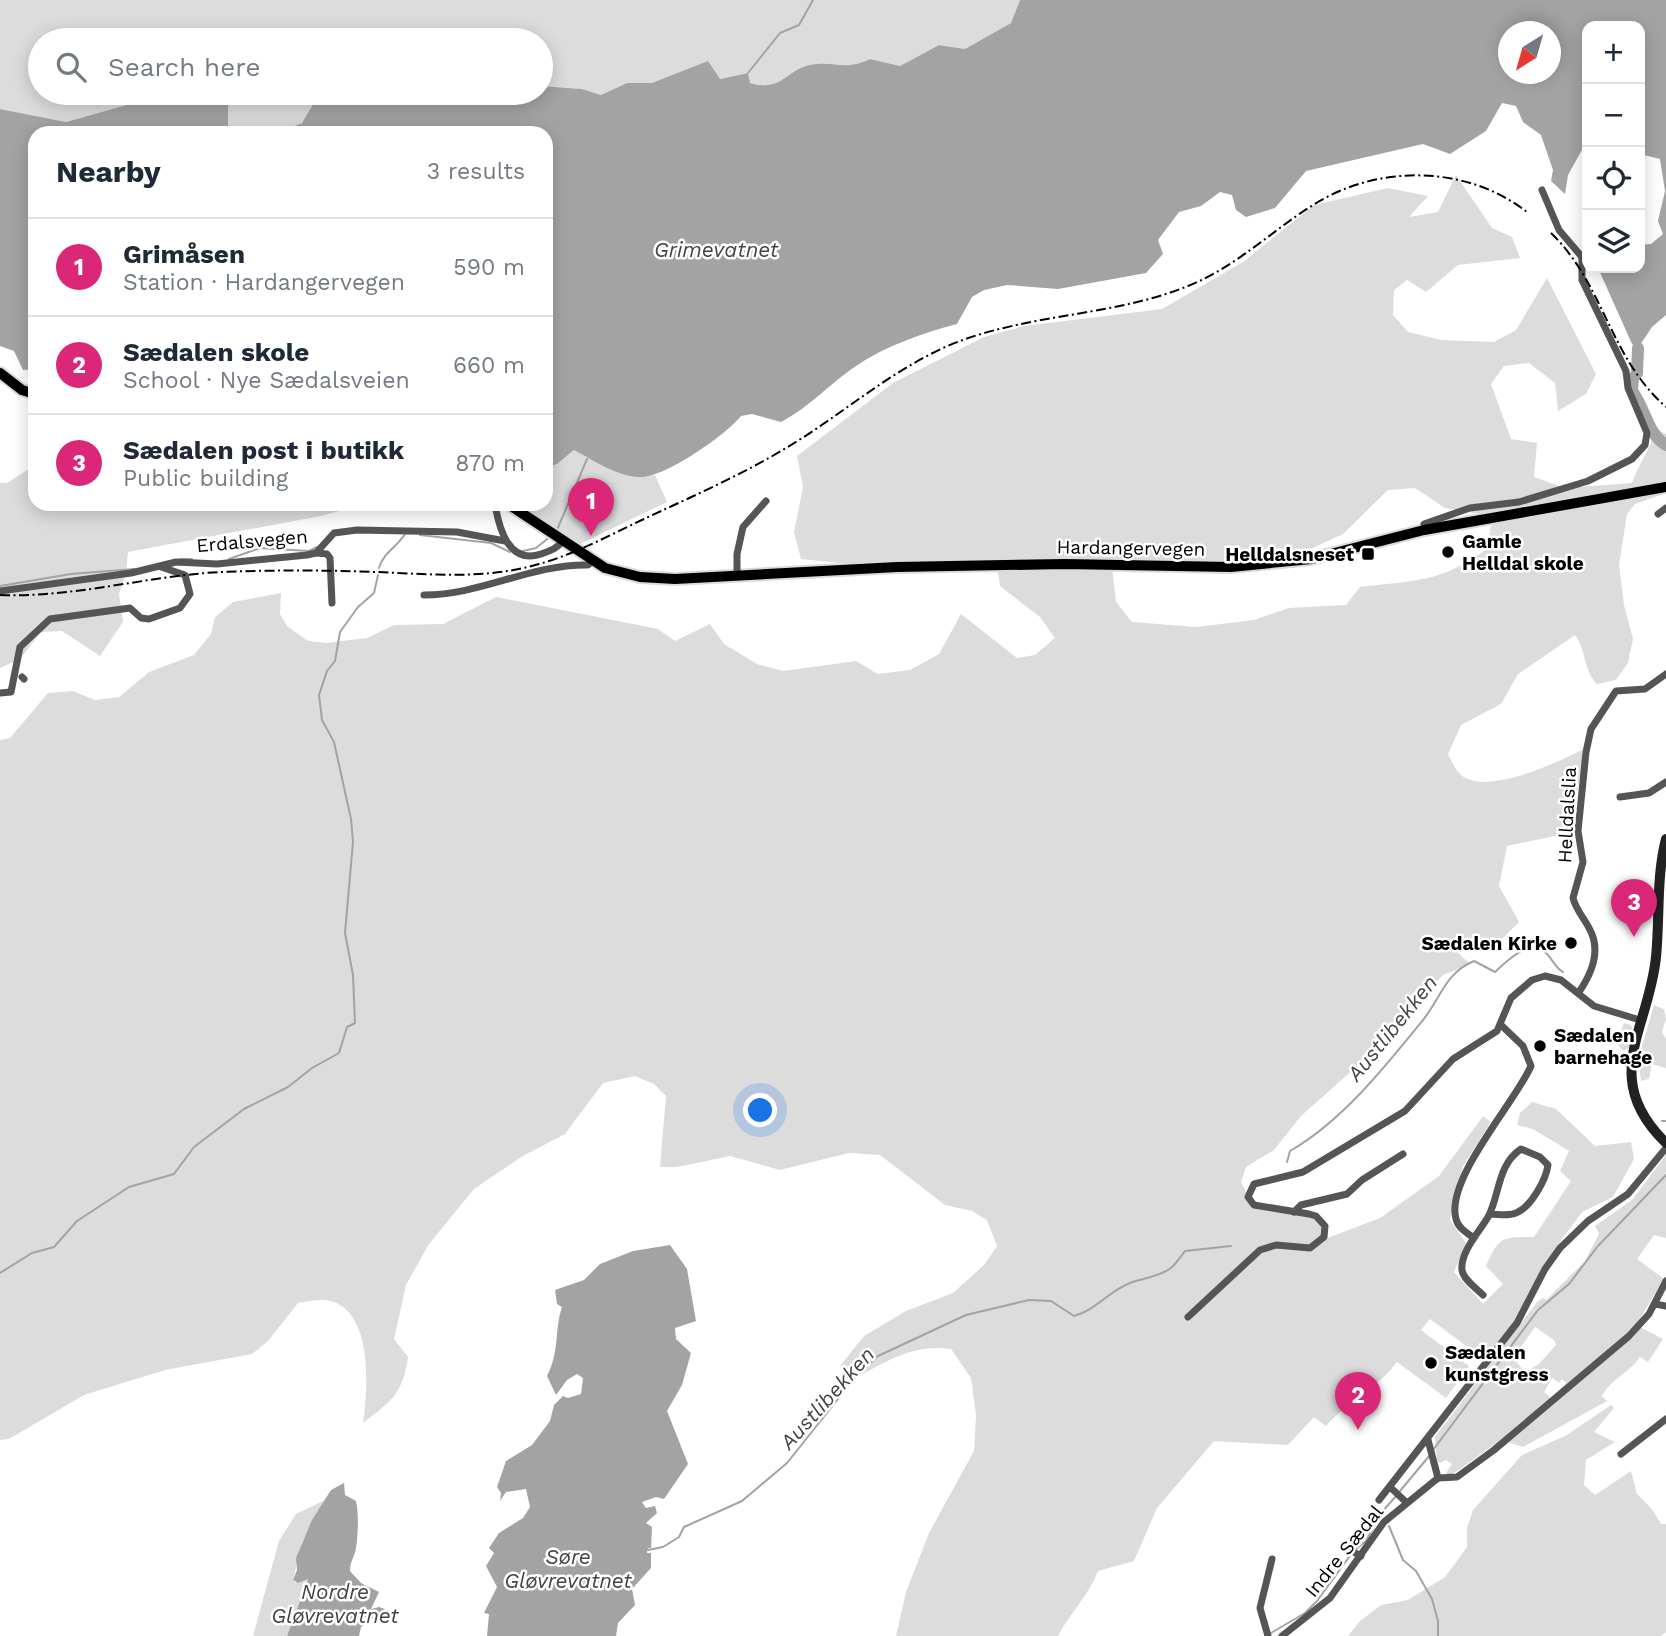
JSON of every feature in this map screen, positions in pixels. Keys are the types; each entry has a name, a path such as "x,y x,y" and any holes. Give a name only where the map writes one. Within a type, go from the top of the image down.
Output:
{"main road":[{"path":"0,373 28,390"},
{"name":"Hardangervegen","path":"519,511 592,561 605,568 640,578 737,576 897,567 1065,564 1231,567 1311,559 1472,521 1666,487"},
{"path":"1666,839 1662,925 1653,976 1630,1059 1634,1091 1649,1124 1666,1145"}],"street":[{"path":"1542,190 1559,230 1582,252"},
{"path":"1424,524 1470,508 1519,502 1588,481 1626,463 1646,441 1644,423 1628,388 1626,371 1582,280 1583,273"},
{"path":"737,576 737,554 743,527 766,501"},
{"path":"1470,508 1472,521"},
{"path":"1658,514 1666,508"},
{"path":"497,511 510,547"},
{"name":"Erdalsvegen","path":"0,591 160,567 176,562 217,564 316,553 334,533 367,529 457,532 510,547 532,557 555,551 557,535"},
{"path":"316,553 327,554 330,558 332,603"},
{"path":"424,596 449,595 500,583 529,572 588,565 592,561"},
{"name":"Erdalsvegen","path":"0,693 11,692 20,647 55,617 130,608 145,619 180,608 190,594 186,575 160,567"},
{"name":"Helldalslia","path":"1579,992 1589,977 1595,956 1595,942 1573,898 1583,862 1578,831 1591,729 1616,691 1645,689 1666,674"},
{"path":"1620,797 1649,793 1666,782"},
{"path":"1188,1317 1260,1250 1276,1245 1310,1248 1320,1242 1326,1232 1322,1221 1309,1214 1254,1205 1248,1197 1249,1191 1258,1182 1303,1172 1405,1111 1453,1059 1489,1038 1501,1025 1511,998 1532,979 1553,978 1579,992 1601,1009 1640,1020"},
{"path":"1474,1238 1458,1225 1455,1214 1466,1173 1531,1066 1523,1046 1501,1025"},
{"path":"1379,1500 1398,1494 1428,1444 1517,1323 1545,1269 1560,1248 1576,1231 1628,1194 1666,1145"},
{"path":"1483,1295 1462,1271 1474,1238 1490,1214 1497,1184 1517,1152 1526,1150 1545,1161 1548,1165 1545,1176 1521,1211 1507,1215 1490,1214"},
{"path":"1294,1212 1301,1205 1347,1194 1362,1180 1404,1154"},
{"name":"Indre Sædal","path":"1282,1636 1330,1598 1356,1553 1384,1522 1398,1494 1437,1478 1457,1477 1494,1450 1629,1336 1655,1304 1666,1280"},
{"path":"1655,1304 1666,1306"},
{"path":"1621,1454 1666,1419"},
{"path":"1428,1444 1437,1478"},
{"path":"1267,1635 1260,1608 1272,1559"}],"shaded area":[{"path":"0,0 1020,0 1011,23 965,49 939,45 900,66 870,59 854,67 803,68 772,87 749,83 748,73 720,79 714,72 679,74 652,83 627,83 601,95 582,89 553,87 553,28 28,28 28,105 126,105 66,122 0,109"},
{"path":"228,105 313,105 297,126 228,126"},
{"path":"1456,175 1492,228 1512,237 1520,258 1458,265 1426,292 1407,280 1394,290 1393,315 1408,332 1441,340 1494,342 1516,330 1547,278 1596,374 1586,394 1558,411 1555,383 1529,363 1504,366 1491,384 1511,439 1537,443 1534,477 1565,488 1632,483 1656,429 1666,434 1666,493 1635,504 1627,514 1619,565 1624,605 1633,639 1628,663 1616,680 1597,684 1575,635 1518,674 1501,704 1461,725 1448,754 1461,775 1480,782 1510,779 1526,774 1582,750 1583,761 1569,833 1507,846 1499,886 1519,922 1498,943 1455,950 1470,964 1443,975 1365,1059 1301,1116 1274,1150 1246,1167 1241,1182 1251,1201 1319,1218 1328,1229 1325,1239 1380,1218 1439,1176 1483,1116 1491,1122 1463,1166 1450,1220 1466,1243 1454,1272 1483,1304 1503,1284 1486,1266 1494,1249 1508,1238 1534,1237 1571,1181 1560,1171 1569,1151 1533,1129 1517,1125 1520,1113 1532,1102 1556,1109 1595,1146 1631,1142 1634,1159 1613,1197 1582,1212 1562,1239 1505,1339 1492,1347 1473,1351 1430,1319 1421,1330 1469,1366 1446,1398 1397,1362 1326,1426 1314,1417 1288,1445 1214,1441 1157,1508 1134,1561 1098,1571 1058,1636 896,1636 906,1592 929,1533 974,1451 976,1415 971,1378 951,1349 916,1350 863,1374 840,1366 864,1336 906,1311 953,1293 984,1265 997,1246 987,1220 972,1211 945,1205 880,1155 849,1153 780,1170 730,1156 677,1167 660,1167 666,1096 654,1084 635,1076 603,1083 565,1134 523,1156 474,1189 429,1244 406,1285 394,1339 408,1357 403,1380 394,1396 363,1423 366,1370 360,1332 352,1317 341,1306 319,1300 298,1303 268,1341 252,1354 165,1370 84,1395 9,1439 0,1440 0,740 10,738 48,693 73,691 95,700 119,697 149,672 194,655 211,634 215,617 233,602 281,593 280,614 287,626 308,641 326,643 367,638 394,625 443,624 496,597 658,629 675,641 710,624 724,644 757,664 783,671 856,661 878,674 910,670 939,654 961,614 1017,658 1035,655 1055,638 1040,617 1000,586 997,564 858,565 801,559 794,532 803,487 797,456 893,383 984,337 1024,326 1162,309 1243,262 1314,205 1388,188 1428,196 1409,217 1438,212","holes":["1415,488 1445,508 1492,516 1488,548 1441,574 1413,581 1360,587 1346,605 1289,608 1254,620 1196,627 1132,622 1116,602 1112,567 1242,564 1304,552 1343,534 1388,490"]},
{"path":"574,450 623,472 655,475 667,502 578,545 526,511 553,511 553,465"},
{"path":"28,470 28,511 339,511 128,552 126,573 119,594 123,622 100,656 62,631 41,632 20,659 0,668 0,483 7,483"},
{"path":"1654,1005 1664,1009 1666,1019 1662,1032 1666,1039 1666,1068 1652,1064 1649,1079 1641,1081 1638,1060"},
{"path":"1624,1023 1631,1025 1633,1031 1629,1048 1623,1051 1617,1043"},
{"path":"1666,1155 1666,1238 1654,1235 1637,1259 1664,1279 1636,1325 1663,1339 1648,1362 1640,1357 1610,1385 1602,1396 1607,1401 1523,1447 1501,1440 1450,1476 1446,1473 1452,1464 1446,1460 1440,1463 1437,1461 1435,1437 1537,1302 1543,1298 1546,1300 1585,1261 1599,1234 1595,1226 1632,1200","holes":["1535,1327 1554,1340 1556,1345 1539,1364 1525,1372 1513,1358","1552,1378 1559,1383 1562,1379 1566,1383 1552,1399 1544,1392"]},
{"path":"1611,1405 1614,1408 1594,1432 1615,1442 1586,1460 1584,1485 1595,1495 1631,1471 1637,1494 1652,1509 1661,1524 1666,1524 1666,1632 1661,1636 1348,1636 1360,1621 1381,1605 1408,1600 1445,1577 1467,1547 1467,1528 1473,1510 1522,1455 1565,1436"},
{"path":"325,1500 302,1542 293,1580 295,1583 308,1578 287,1636 253,1636 279,1541 296,1514"}],"water":[{"name":"Grimevatnet","path":"1020,0 1666,0 1666,315 1652,327 1638,348 1632,344 1600,273 1645,273 1645,245 1651,244 1663,234 1658,221 1665,191 1660,159 1645,155 1645,21 1582,21 1582,150 1568,175 1565,194 1551,181 1553,170 1541,135 1523,122 1516,106 1502,103 1486,131 1450,154 1423,144 1306,171 1275,208 1246,217 1236,210 1232,195 1220,192 1201,206 1179,212 1158,240 1163,254 1146,273 1058,289 1007,285 984,290 972,297 957,324 879,352 781,422 752,414 741,416 708,444 678,464 650,476 622,474 574,450 553,465 553,126 294,126 302,123 313,105 553,105 553,87 582,89 601,95 627,83 652,83 708,61 720,79 748,73 750,83 770,85 810,65 853,65 870,59 900,66 939,45 965,49 1011,23"},
{"path":"126,105 228,105 228,126 28,126 28,370 23,370 14,351 0,346 0,109 66,122"},
{"name":"Søre Gløvrevatnet","path":"670,1245 687,1269 696,1321 675,1328 676,1339 691,1353 682,1385 667,1411 688,1464 664,1499 656,1497 642,1502 646,1508 655,1506 657,1513 646,1523 652,1527 651,1548 648,1548 647,1553 651,1553 651,1568 632,1589 635,1605 618,1623 616,1636 487,1636 489,1614 484,1613 497,1587 486,1566 494,1553 489,1548 499,1533 523,1518 530,1507 526,1489 506,1492 500,1501 501,1493 497,1487 506,1461 532,1445 550,1421 554,1405 563,1396 568,1398 581,1394 583,1378 577,1374 567,1380 556,1395 547,1376 554,1358 562,1307 557,1304 555,1290 584,1280 600,1264 633,1251"},
{"name":"Nordre Gløvrevatnet","path":"344,1483 345,1495 356,1501 358,1512 357,1543 350,1571 361,1583 379,1592 371,1609 385,1609 361,1627 359,1636 287,1636 308,1579 298,1583 293,1580 297,1570 296,1558 312,1520 331,1490"}],"waterway":[{"path":"748,73 780,33 799,25 813,0"},
{"path":"1637,373 1638,348"},
{"path":"1633,378 1632,391 1655,435 1666,445"},
{"path":"557,530 587,459"},
{"path":"379,568 384,558 405,534"},
{"path":"420,535 491,543 510,552"},
{"path":"523,551 536,548 551,536"},
{"path":"229,559 260,548 309,551 317,547"},
{"path":"180,559 192,559"},
{"path":"0,586 71,574 134,569"},
{"path":"0,1273 32,1253 54,1247 77,1221 129,1187 174,1174 194,1147 244,1109 288,1087 312,1068 339,1053 347,1027 355,1023 353,975 345,933 353,842 351,819 334,742 322,720 319,695 327,671 335,661 340,632 358,607 374,593 378,575"},
{"name":"Austlibekken","path":"1287,1162 1290,1151 1345,1109 1378,1074 1423,1020 1450,979 1464,966 1474,961 1495,972 1520,952 1534,948 1548,955 1563,972"},
{"path":"1433,1450 1538,1310 1569,1284 1598,1246 1666,1175"},
{"name":"Austlibekken","path":"648,1550 663,1547 679,1537 684,1527 742,1501 787,1463 858,1374 878,1356 966,1315 1029,1300 1051,1301 1074,1316 1122,1286 1166,1271 1185,1251 1231,1246"},
{"path":"1400,1491 1430,1455"},
{"path":"1356,1549 1366,1541 1381,1513 1397,1495"},
{"path":"1389,1526 1403,1560 1416,1571 1432,1599 1438,1621 1438,1636"},
{"path":"1271,1633 1305,1613 1352,1553"}],"railway":[{"path":"0,595 55,593 220,572 318,571 458,575 519,569 579,550 755,466 810,433 922,358 943,348 1003,328 1127,304 1188,286 1223,268 1318,202 1343,190 1369,181 1397,176 1452,179 1504,197 1527,212"},
{"path":"1551,233 1569,253 1583,275 1631,366 1666,407"}],"place":[{"name":"Grimåsen","path":"591,536"},
{"name":"Gamle Helldal skole","path":"1448,552"},
{"name":"Helldalsneset","path":"1368,554"},
{"name":"Sædalen post i butikk","path":"1634,937"},
{"name":"Sædalen Kirke","path":"1571,943"},
{"name":"Sædalen barnehage","path":"1540,1046"},
{"name":"Sædalen kunstgress","path":"1431,1363"},
{"name":"Sædalen skole","path":"1358,1430"}]}
